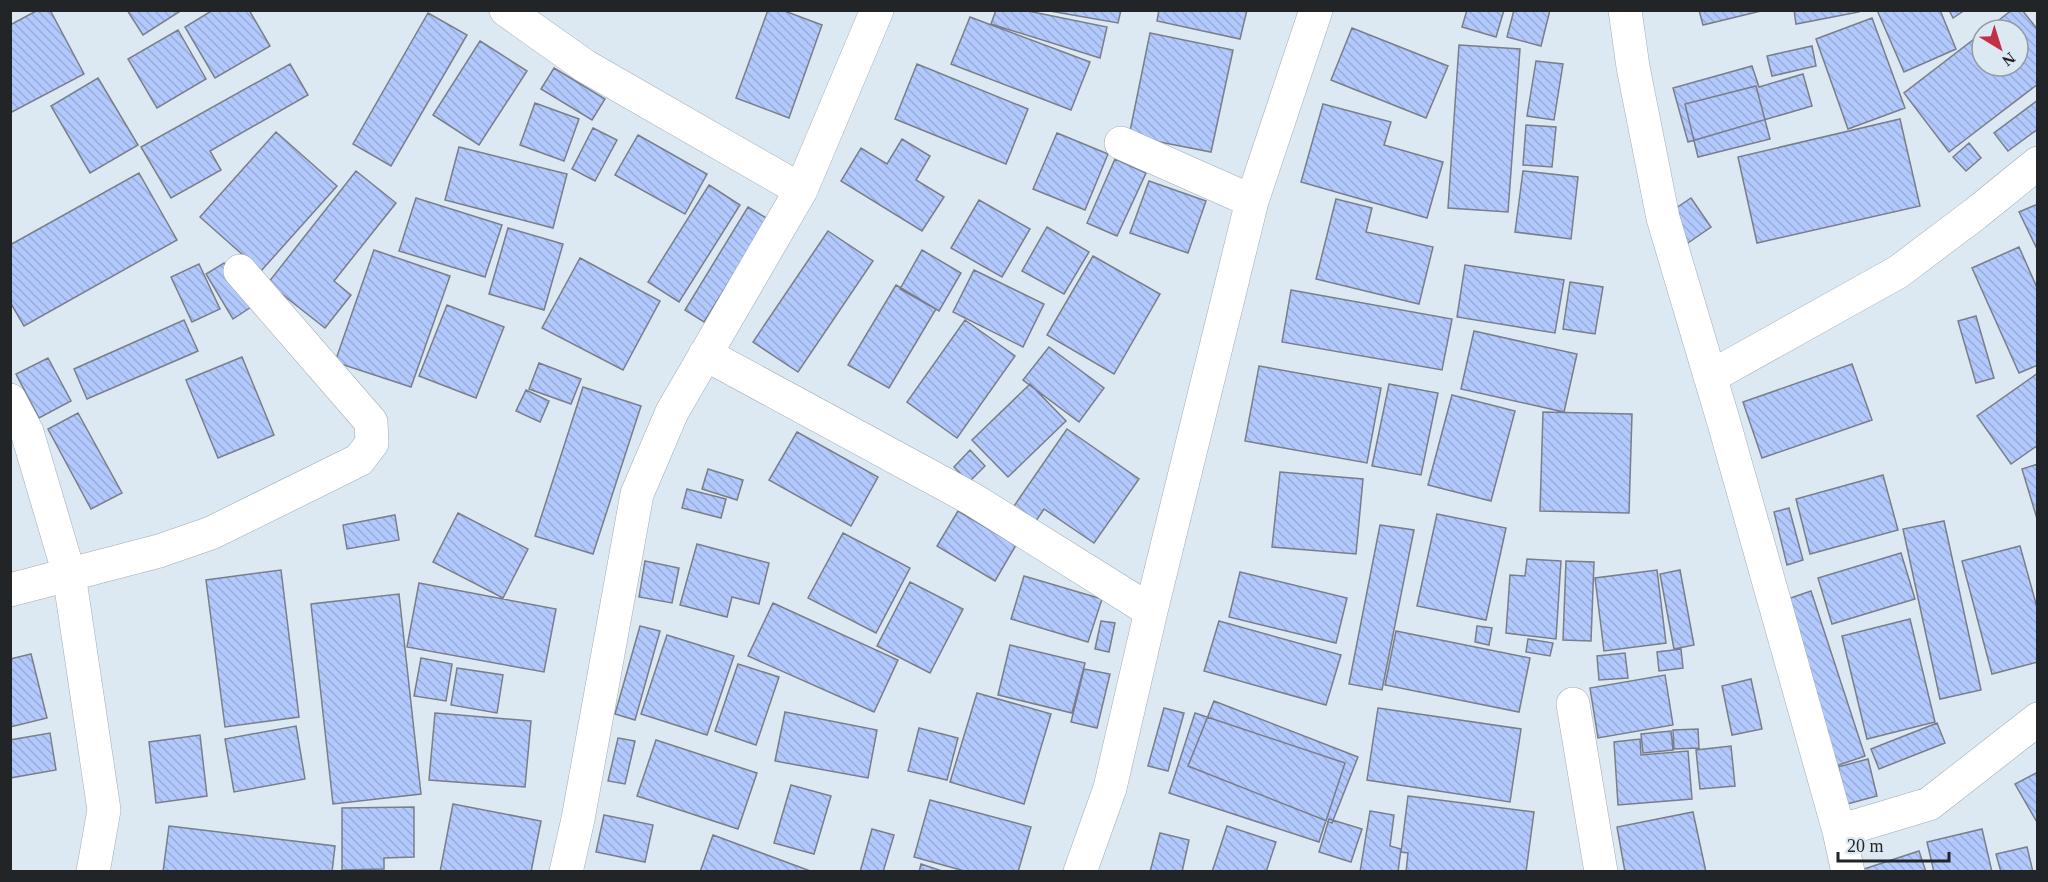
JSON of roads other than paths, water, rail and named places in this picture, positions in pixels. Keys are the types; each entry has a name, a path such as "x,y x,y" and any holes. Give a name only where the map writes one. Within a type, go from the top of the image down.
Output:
{"street":[{"path":"506,10 585,66 801,190"},
{"path":"566,872 578,819 637,494 672,412 801,190 877,10"},
{"path":"1080,872 1110,788 1252,201 1316,10"},
{"path":"1625,10 1633,67 1663,218 1839,831 1848,872"},
{"path":"1121,143 1252,201"},
{"path":"1710,376 1898,272 1975,214 2037,163"},
{"path":"10,590 159,551 211,533 359,460 372,443 370,422 240,271"},
{"path":"705,354 972,499 1151,611"},
{"path":"10,400 27,432 69,574 104,810 93,872"},
{"path":"1573,704 1601,872"},
{"path":"1839,831 1929,804 2037,719"}]}
